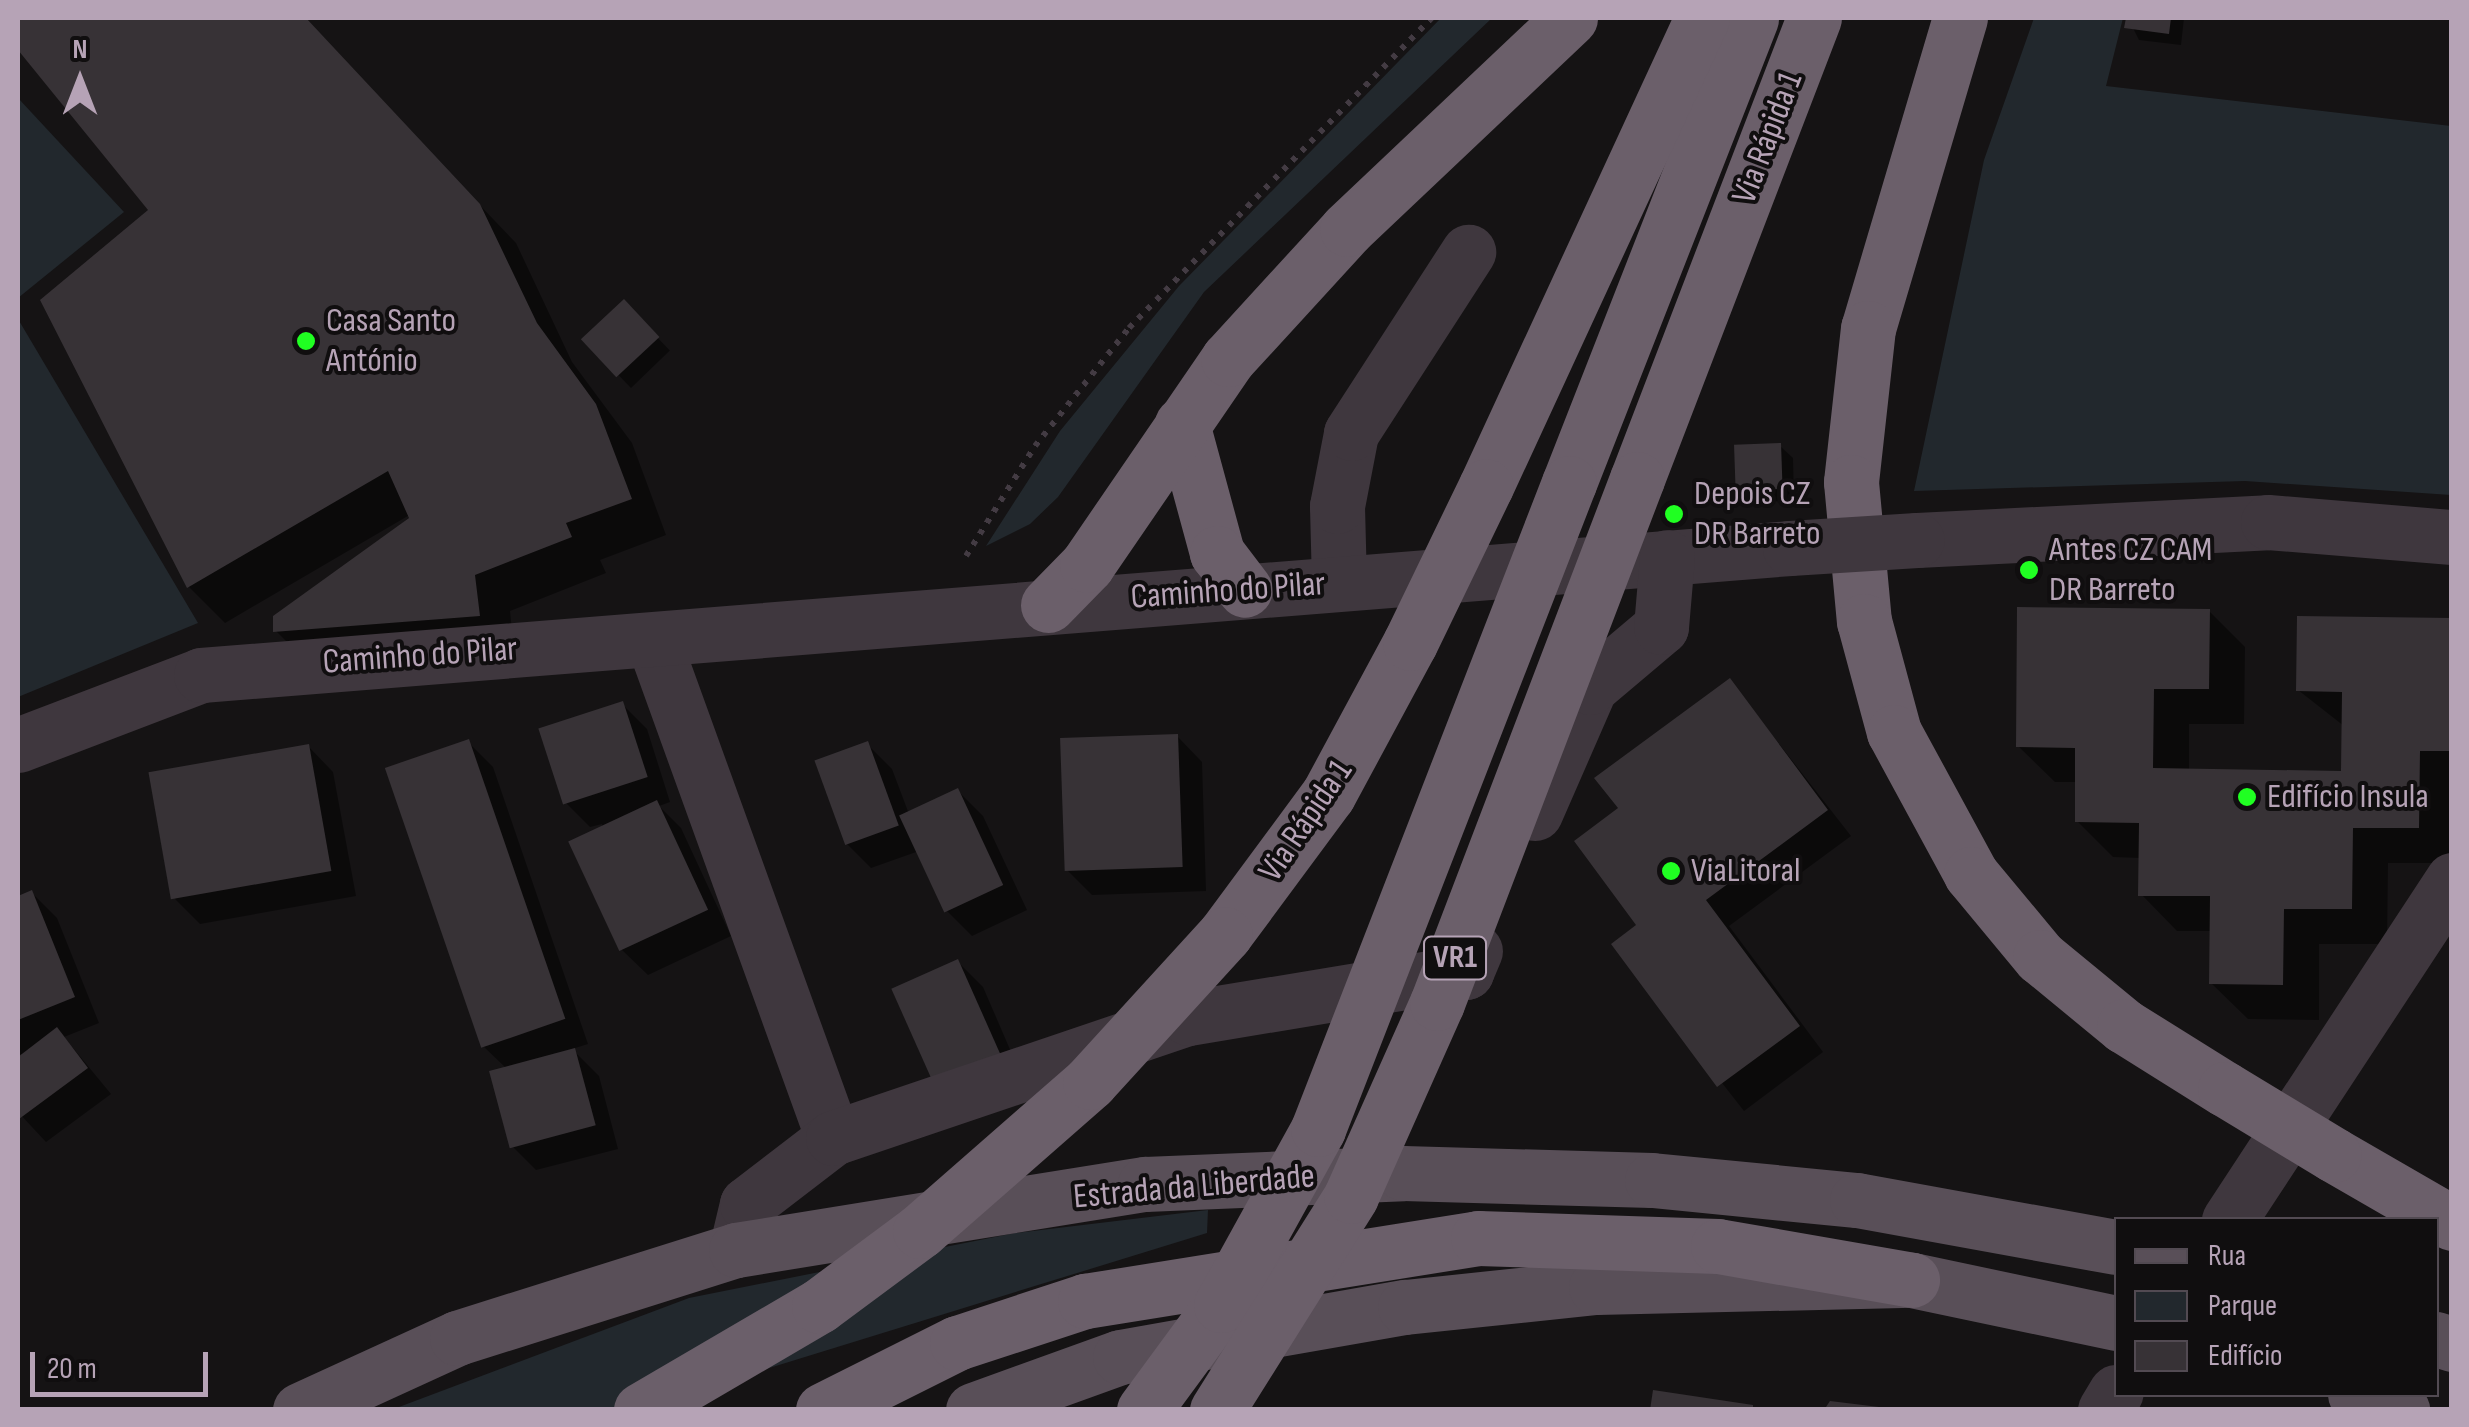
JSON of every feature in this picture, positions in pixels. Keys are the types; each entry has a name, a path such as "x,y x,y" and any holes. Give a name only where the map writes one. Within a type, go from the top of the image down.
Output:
{"highway":[{"path":"1048,605 1087,564 1182,424 1347,229 1570,18"},
{"name":"Via Rápida 1","path":"641,1410 819,1306 920,1231 1090,1082 1225,934 1328,795 1410,643 1702,18"},
{"path":"1144,1410 1221,1305 1318,1130 1751,18"},
{"name":"Via Rápida 1","path":"1218,1410 1359,1178 1437,1003 1814,18"},
{"path":"1960,18 1868,328 1851,482 1864,622 1894,732 1971,874 2040,957 2124,1026 2452,1223"},
{"path":"1182,424 1211,536 1245,590"},
{"path":"823,1410 958,1343 1085,1301 1478,1238 1718,1246 1912,1280"}],"main road":[{"name":"Estrada da Liberdade","path":"300,1410 457,1338 736,1250 1144,1184 1403,1172 1652,1180 1857,1200 2113,1246"},
{"path":"973,1410 1120,1356 1405,1307 1596,1287 1912,1280 2096,1317"},
{"path":"2363,1397 2402,1410"}],"street":[{"path":"1339,583 1337,506 1351,434 1468,252"},
{"name":"Caminho do Pilar","path":"18,745 201,675 954,612 1917,540 2268,522 2452,537"},
{"path":"736,1250 747,1204 833,1138 1188,1018 1466,972 1590,687 1662,627 1667,557"},
{"path":"653,640 833,1138"},
{"path":"2231,1217 2452,880"}],"path":[{"path":"954,612 951,580 978,534 1129,328 1432,18"}],"green space":[{"path":"1441,18 1492,18 1204,292 1058,497 1030,524 986,546 1060,431 1179,286"},
{"path":"2034,18 2123,18 2106,86 2451,126 2451,495 2245,481 1914,491 1984,160"},
{"path":"18,98 124,212 18,298"},
{"path":"18,319 198,623 18,697"},
{"path":"1208,1210 1207,1233 636,1409 391,1410 689,1298 1015,1233"}],"building":[{"name":"Casa Santo António","path":"18,18 306,18 480,204 537,323 596,404 632,499 566,523 572,537 475,575 480,616 273,632 273,616 409,518 388,471 187,588 40,300 148,210 18,50"},
{"path":"2126,18 2171,18 2169,34 2124,28"},
{"path":"624,299 659,337 616,377 581,339"},
{"path":"1781,443 1783,489 1736,491 1734,445"},
{"name":"Edifício Insula","path":"2017,607 2210,609 2209,689 2154,689 2153,768 2341,771 2342,692 2296,691 2297,616 2452,618 2452,751 2420,751 2419,828 2353,828 2352,909 2284,909 2283,985 2209,984 2210,896 2138,896 2139,823 2075,822 2075,748 2016,747"},
{"name":"ViaLitoral","path":"1730,678 1828,810 1706,900 1800,1026 1717,1087 1611,944 1636,925 1574,841 1618,808 1594,778"},
{"path":"623,701 648,777 563,805 538,729"},
{"path":"1178,734 1183,867 1065,871 1060,738"},
{"path":"469,739 565,1019 481,1048 385,768"},
{"path":"868,741 899,826 845,845 814,760"},
{"path":"309,744 331,871 171,899 148,772"},
{"path":"958,788 1003,885 944,912 899,815"},
{"path":"657,800 708,910 619,951 568,841"},
{"path":"32,890 75,997 18,1020 18,896"},
{"path":"958,959 1006,1066 939,1096 891,989"},
{"path":"57,1027 88,1068 19,1119 18,1057"},
{"path":"575,1048 596,1125 510,1148 489,1071"},
{"path":"1653,1390 1753,1405 1753,1410 1650,1410"},
{"path":"1830,1401 1879,1407 1879,1410 1824,1410"}],"place":[{"name":"Casa Santo António","path":"306,341"},
{"name":"Depois CZ DR Barreto","path":"1674,514"},
{"name":"Antes CZ CAM DR Barreto","path":"2029,570"},
{"name":"Edifício Insula","path":"2247,797"},
{"name":"ViaLitoral","path":"1671,871"}]}
